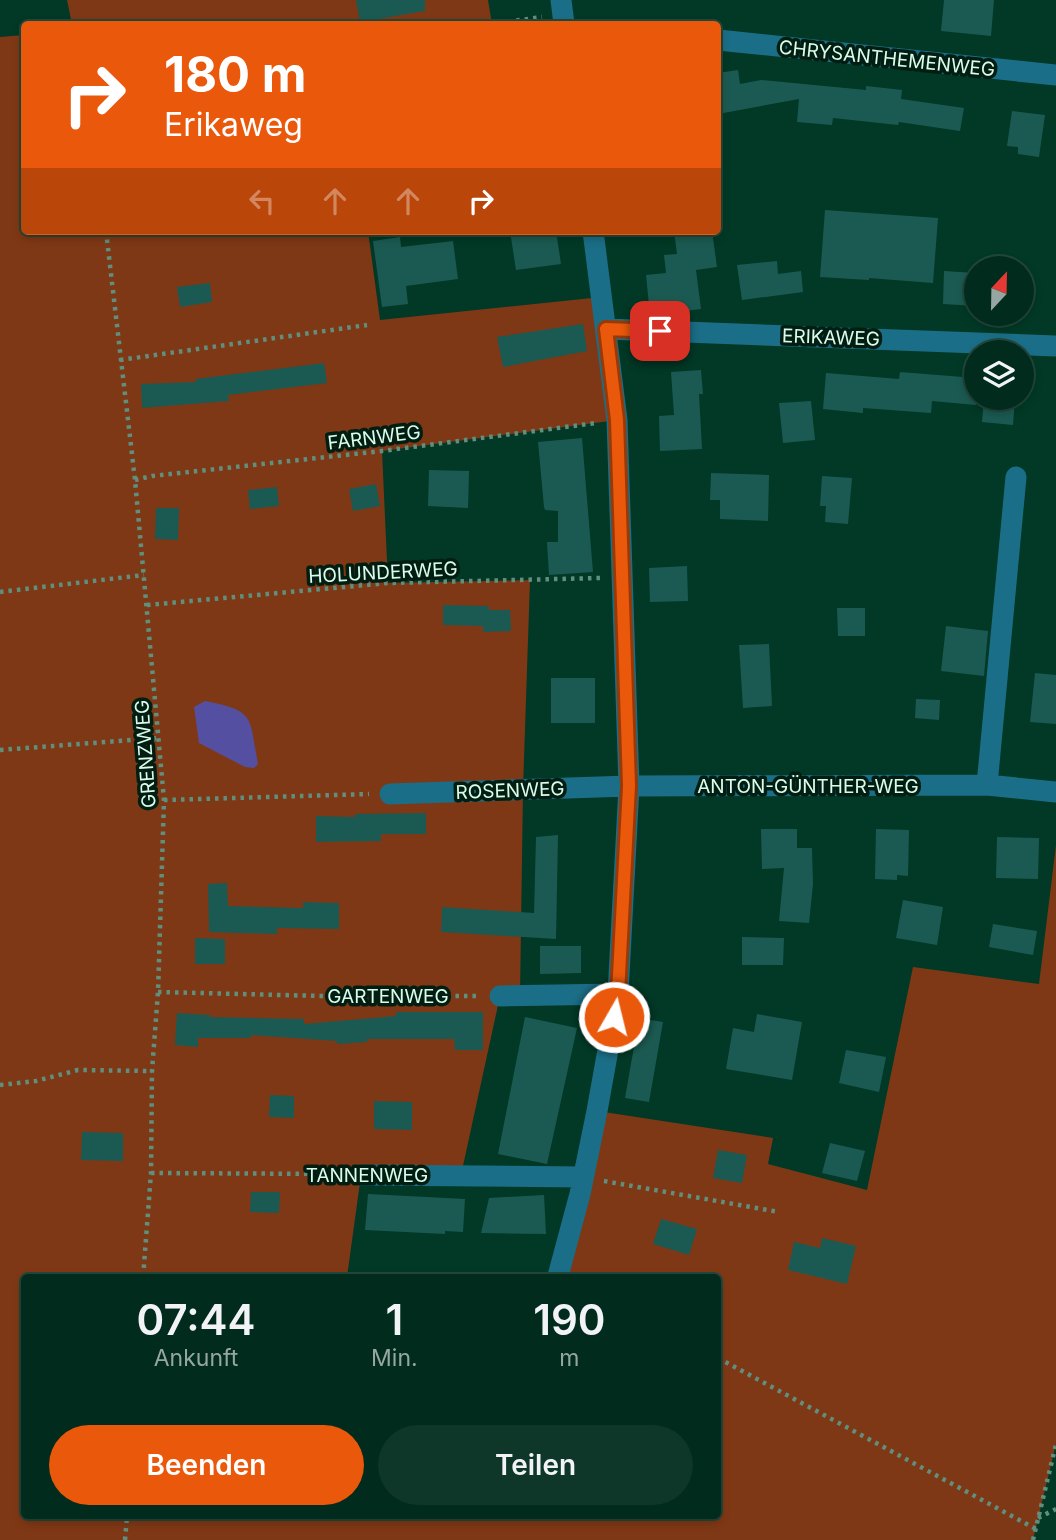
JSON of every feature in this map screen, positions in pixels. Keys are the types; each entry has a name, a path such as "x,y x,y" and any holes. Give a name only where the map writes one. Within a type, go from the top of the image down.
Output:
{"street":[{"name":"CHRYSANTHEMENWEG","path":"721,40 1056,75"},
{"path":"558,1274 597,1111 618,994 629,786 617,420 594,235"},
{"name":"ERIKAWEG","path":"606,329 1056,346"},
{"path":"987,785 1016,477"},
{"name":"ANTON-GÜNTHER-WEG","path":"629,786 987,785 1056,792"},
{"name":"ROSENWEG","path":"390,794 629,786"},
{"path":"500,996 618,994"},
{"name":"TANNENWEG","path":"361,1175 582,1177"}],"path":[{"path":"511,21 563,13"},
{"name":"GRENZWEG","path":"106,235 135,480 164,800 158,992 152,1071 151,1173 144,1274"},
{"path":"120,360 367,325"},
{"name":"FARNWEG","path":"135,480 617,420"},
{"path":"0,592 144,575"},
{"name":"HOLUNDERWEG","path":"147,605 388,583 622,576"},
{"path":"0,750 158,738"},
{"path":"164,800 390,794"},
{"name":"GARTENWEG","path":"158,992 500,996"},
{"path":"0,1085 36,1081 78,1070 152,1071"},
{"name":"TANNENWEG","path":"151,1173 361,1175"},
{"path":"582,1177 779,1212"},
{"path":"721,1360 1036,1529"},
{"path":"1032,1540 1056,1444"},
{"path":"1038,1518 1056,1509"},
{"path":"125,1540 127,1519"}],"shaded area":[{"path":"67,0 488,0 492,21 71,21"},
{"path":"21,35 21,235 369,235 380,320 602,297 617,420 382,451 388,583 530,580 520,995 500,996 461,1175 361,1175 347,1274 21,1274 21,1519 721,1519 721,1274 557,1274 597,1111 773,1138 768,1164 867,1190 913,967 1039,984 1056,845 1056,1444 1033,1540 0,1540 0,37"},
{"path":"205,701 234,708 247,718 258,764 254,768 245,767 199,743 194,707"}],"building":[{"path":"356,0 425,0 425,11 360,21"},
{"path":"944,0 994,0 991,36 941,31"},
{"path":"738,70 740,84 761,80 866,90 866,86 902,90 901,99 964,108 960,131 899,122 898,125 833,118 832,125 797,122 799,99 721,113 721,73"},
{"path":"1012,111 1045,115 1039,157 1018,154 1018,147 1007,146"},
{"path":"825,210 938,218 933,283 820,277"},
{"path":"511,235 557,235 561,264 516,270"},
{"path":"675,235 713,235 717,267 696,270 701,309 669,313 668,303 649,305 646,275 666,273 664,255 677,254"},
{"path":"400,237 401,247 453,241 458,279 406,286 408,304 382,307 373,241"},
{"path":"777,261 778,274 801,271 803,292 742,300 737,265"},
{"path":"944,271 964,272 964,305 943,304"},
{"path":"210,283 212,302 180,307 177,287"},
{"path":"583,324 587,351 503,367 497,337"},
{"path":"324,363 327,383 228,395 229,401 142,408 141,384 196,382 195,379"},
{"path":"701,370 703,394 699,394 702,449 660,451 659,416 674,415 671,372"},
{"path":"900,372 964,377 964,404 932,401 931,413 863,408 863,413 823,409 826,373 899,379"},
{"path":"811,401 815,440 783,443 779,403"},
{"path":"983,410 1014,410 1013,425 982,422"},
{"path":"582,438 593,572 549,575 547,542 558,542 558,511 545,510 544,507 538,442"},
{"path":"429,470 469,471 468,508 428,506"},
{"path":"711,473 769,475 768,521 720,519 720,500 710,500"},
{"path":"822,476 852,478 848,524 825,522 826,506 820,506"},
{"path":"376,484 380,506 353,511 349,489"},
{"path":"277,487 279,506 250,509 248,490"},
{"path":"156,508 179,508 178,540 155,539"},
{"path":"687,566 688,601 650,602 649,568"},
{"path":"443,605 489,606 489,610 510,610 511,631 483,632 483,626 443,625"},
{"path":"837,608 865,608 865,636 838,636"},
{"path":"946,626 988,631 984,676 941,671"},
{"path":"769,644 772,706 743,708 739,645"},
{"path":"1035,673 1056,675 1056,724 1030,722"},
{"path":"551,678 595,678 595,723 551,723"},
{"path":"916,699 940,700 939,720 915,718"},
{"path":"426,813 426,834 381,834 381,841 316,842 316,816"},
{"path":"761,829 797,829 797,848 812,848 813,884 809,923 779,921 784,868 762,869"},
{"path":"876,829 909,830 908,876 897,875 897,880 875,879"},
{"path":"558,835 556,939 441,932 442,907 534,913 536,837"},
{"path":"997,837 1039,838 1038,879 996,878"},
{"path":"227,883 228,906 303,908 303,902 339,903 339,929 277,928 277,934 209,932 208,884"},
{"path":"903,900 943,907 937,945 896,938"},
{"path":"993,924 1037,931 1033,955 989,947"},
{"path":"742,937 784,938 783,965 742,965"},
{"path":"195,938 225,939 225,964 195,964"},
{"path":"540,946 581,946 581,973 540,974"},
{"path":"396,1012 483,1012 483,1050 455,1050 454,1039 367,1039 367,1042 337,1044 337,1041 251,1035 251,1038 198,1038 198,1047 175,1045 177,1013 210,1017 304,1019 304,1024 396,1016"},
{"path":"757,1014 802,1022 792,1080 726,1069 733,1028 754,1032"},
{"path":"525,1017 577,1028 547,1164 498,1154"},
{"path":"639,1018 663,1022 649,1102 625,1098"},
{"path":"846,1050 886,1057 879,1092 839,1083"},
{"path":"270,1095 294,1096 294,1118 269,1117"},
{"path":"374,1101 412,1102 412,1130 374,1129"},
{"path":"82,1132 123,1133 123,1161 81,1160"},
{"path":"830,1143 865,1151 857,1181 822,1173"},
{"path":"718,1150 747,1155 742,1183 713,1178"},
{"path":"251,1192 280,1192 279,1213 250,1212"},
{"path":"368,1194 465,1199 463,1232 445,1231 445,1234 365,1230"},
{"path":"544,1195 546,1234 481,1233 489,1198"},
{"path":"661,1219 697,1229 689,1255 653,1244"},
{"path":"822,1238 856,1246 847,1284 788,1270 794,1242 820,1248"}],"route":[{"path":"614,1017 618,994 629,786 617,420 606,329 660,331"}]}
